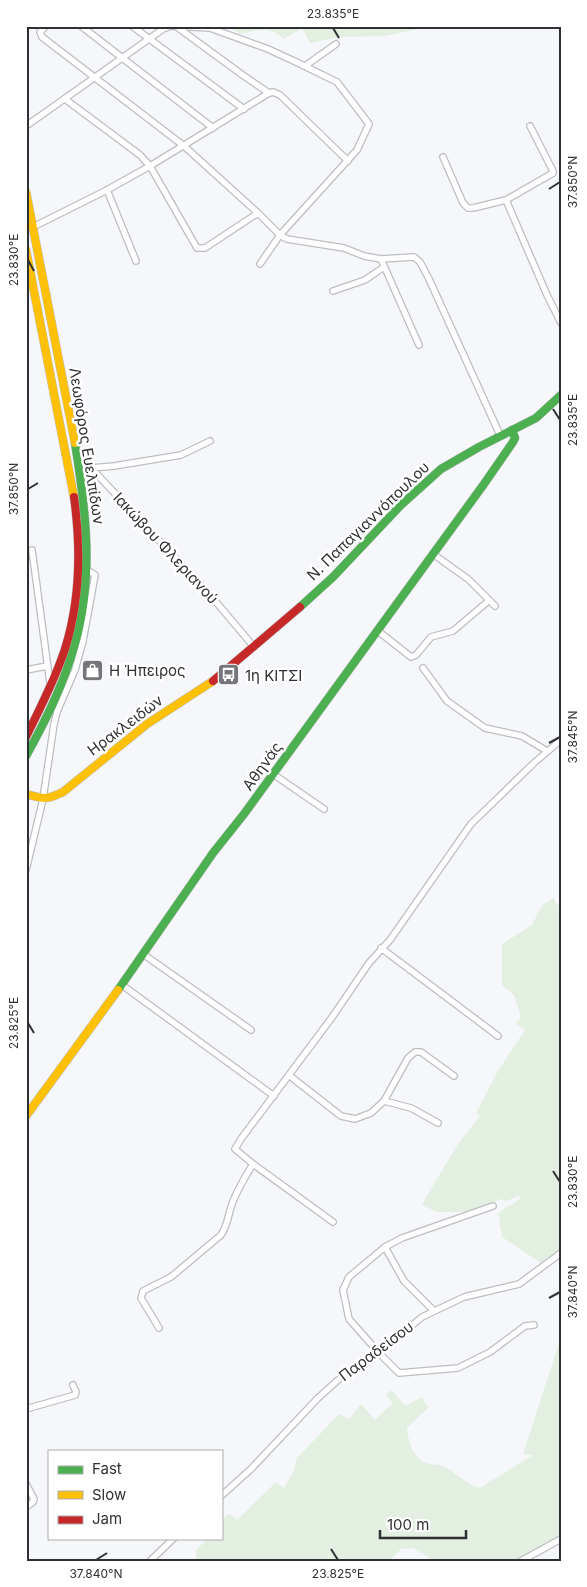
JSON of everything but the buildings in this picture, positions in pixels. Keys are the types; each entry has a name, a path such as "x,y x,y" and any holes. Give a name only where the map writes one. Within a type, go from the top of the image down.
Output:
{"street":[{"path":"46,26 40,32 40,35 184,146 280,235 287,239 344,248 364,256 381,259 414,257 420,262 500,435"},
{"path":"81,26 214,128"},
{"path":"132,26 244,109"},
{"path":"26,126 171,26 210,28 268,49 337,82 369,124 357,150 280,235 260,264"},
{"path":"177,27 269,93"},
{"path":"306,66 336,44"},
{"path":"33,227 108,190 273,92 280,95 348,160"},
{"path":"65,99 140,155 150,166 197,248 205,248 258,213"},
{"path":"443,157 463,203 468,208 506,200 553,173 530,126"},
{"path":"108,190 136,261"},
{"name":"Λεωφόρος Ευελπίδων","path":"26,192 76,451 86,520 86,569 80,622 68,666 56,698 26,756"},
{"path":"506,200 561,323"},
{"name":"Λεωφόρος Ευελπίδων","path":"26,250 66,451 77,522 77,585 66,647 51,685 26,737"},
{"path":"381,259 419,345"},
{"path":"333,291 365,280 384,267"},
{"name":"Ν. Παπαγιαννόπουλου","path":"254,647 333,576 402,505 442,469 500,435 536,418 561,395"},
{"name":"Αθηνάς","path":"26,1116 122,985 213,854 378,631 513,442 515,438 512,430"},
{"path":"91,468 181,455 210,441"},
{"name":"Ιακώβου Φλεριανού","path":"76,451 211,596 254,647"},
{"path":"32,550 51,685"},
{"path":"433,554 468,579 494,606"},
{"path":"26,870 43,799 55,718 75,670 90,612 95,575 86,569"},
{"path":"378,631 411,657 431,637 453,631 486,603"},
{"name":"Ηρακλειδών","path":"43,799 52,798 64,792 146,724 211,682 254,647"},
{"path":"26,670 47,666"},
{"path":"423,668 448,701 485,728 522,736 547,751"},
{"path":"333,1222 253,1164 236,1149 333,1016 368,963 390,940 471,824 547,751 561,740"},
{"path":"273,774 324,809"},
{"path":"26,789 35,796"},
{"path":"26,794 43,799"},
{"path":"381,948 498,1036"},
{"path":"143,954 251,1030"},
{"path":"122,985 274,1096"},
{"path":"290,1076 341,1116 355,1119 371,1113 384,1101 408,1058 415,1052 421,1052 454,1076"},
{"path":"384,1101 411,1108 438,1123"},
{"path":"159,1328 141,1298 143,1291 171,1277 221,1235 227,1227 232,1205 242,1181 253,1164"},
{"path":"493,1206 417,1232 385,1247 349,1277 343,1290 349,1319 399,1373 458,1368 490,1352 525,1326 534,1325"},
{"path":"385,1247 404,1281 434,1311"},
{"name":"Παραδείσου","path":"222,1495 251,1470 318,1398 338,1380 379,1353 422,1317 464,1297 518,1284 561,1253"},
{"path":"26,1409 70,1397 76,1392 73,1384"},
{"path":"26,1484 34,1499 26,1507"},
{"path":"521,1561 561,1539"},
{"path":"150,1561 172,1540"}],"green space":[{"path":"228,26 432,26 384,36 339,37 310,43 302,28 284,39 268,30 240,34"},
{"path":"554,898 557,905 561,904 561,1246 541,1263 502,1237 498,1213 520,1199 519,1196 506,1201 501,1199 477,1210 456,1212 436,1212 422,1204 458,1144 480,1116 476,1113 498,1071 525,1030 516,1024 521,1017 514,995 502,985 502,944 532,925 542,905"},
{"path":"561,1337 561,1536 516,1561 438,1561 413,1548 401,1549 389,1561 196,1561 196,1550 206,1540 222,1540 222,1519 229,1514 237,1520 276,1482 284,1488 294,1471 297,1458 339,1414 349,1419 361,1404 375,1420 393,1403 386,1394 392,1390 405,1406 422,1397 428,1408 407,1428 416,1456 426,1463 443,1466 480,1488 533,1455 523,1454"}],"traffic: fast":[{"path":"300,607 333,577 401,505 441,469 536,418 561,395"},
{"path":"118,990 213,853 244,814 484,484 513,442 515,438 512,430"},
{"path":"26,756 60,688 71,659 85,594 85,519 75,443"}],"traffic: slow":[{"path":"26,192 75,443"},
{"path":"26,250 74,497"},
{"path":"26,794 45,798 63,792 147,724 213,681"},
{"path":"26,1116 118,990"}],"traffic: jam":[{"path":"26,737 57,672 74,612 78,574 78,535 74,497"},
{"path":"213,681 300,607"}],"place":[{"name":"Η Ήπειρος","path":"93,670"},
{"name":"1η ΚΙΤΣΙ","path":"229,675"}]}
